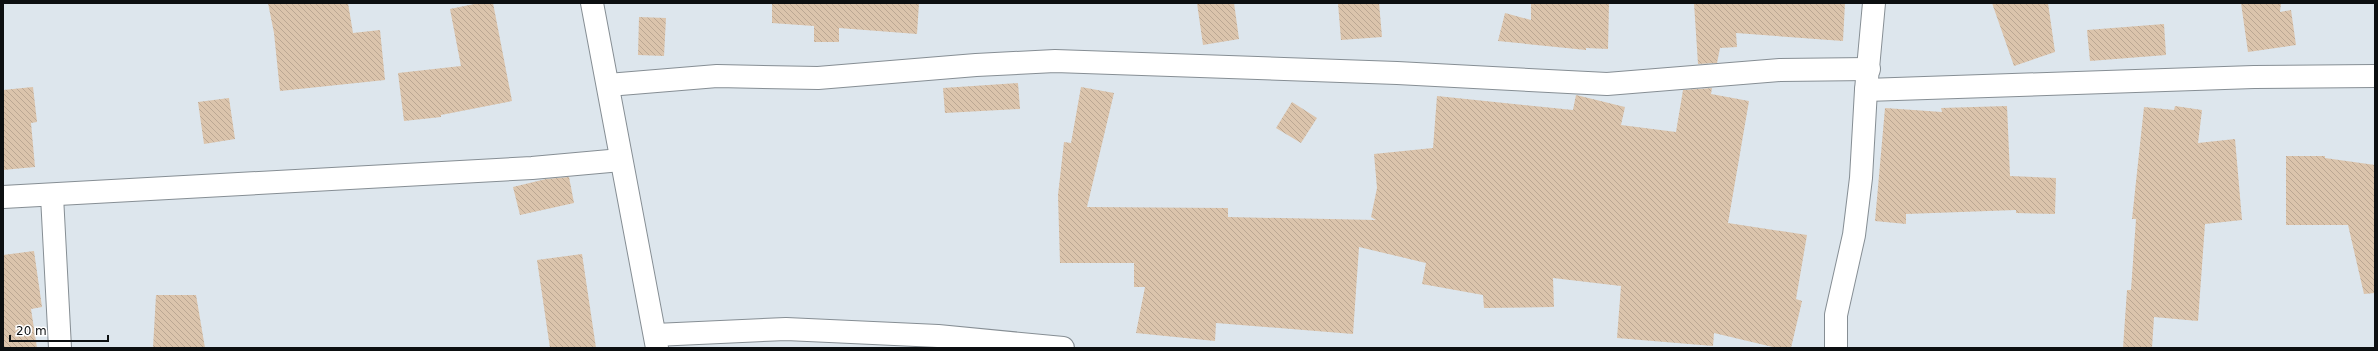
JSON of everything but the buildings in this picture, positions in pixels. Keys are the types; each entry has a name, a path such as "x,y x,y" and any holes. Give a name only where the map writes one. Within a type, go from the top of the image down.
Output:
{"street":[{"path":"592,3 656,341 786,329 938,336 1064,348"},
{"path":"1836,348 1836,315 1854,235 1861,178 1867,79 1874,3"},
{"path":"608,84 717,76 818,78 976,65 1055,61 1397,73 1607,84 1780,70 1867,79 2375,76"},
{"path":"3,197 52,196 532,168 621,160"},
{"path":"52,196 60,348"}]}
